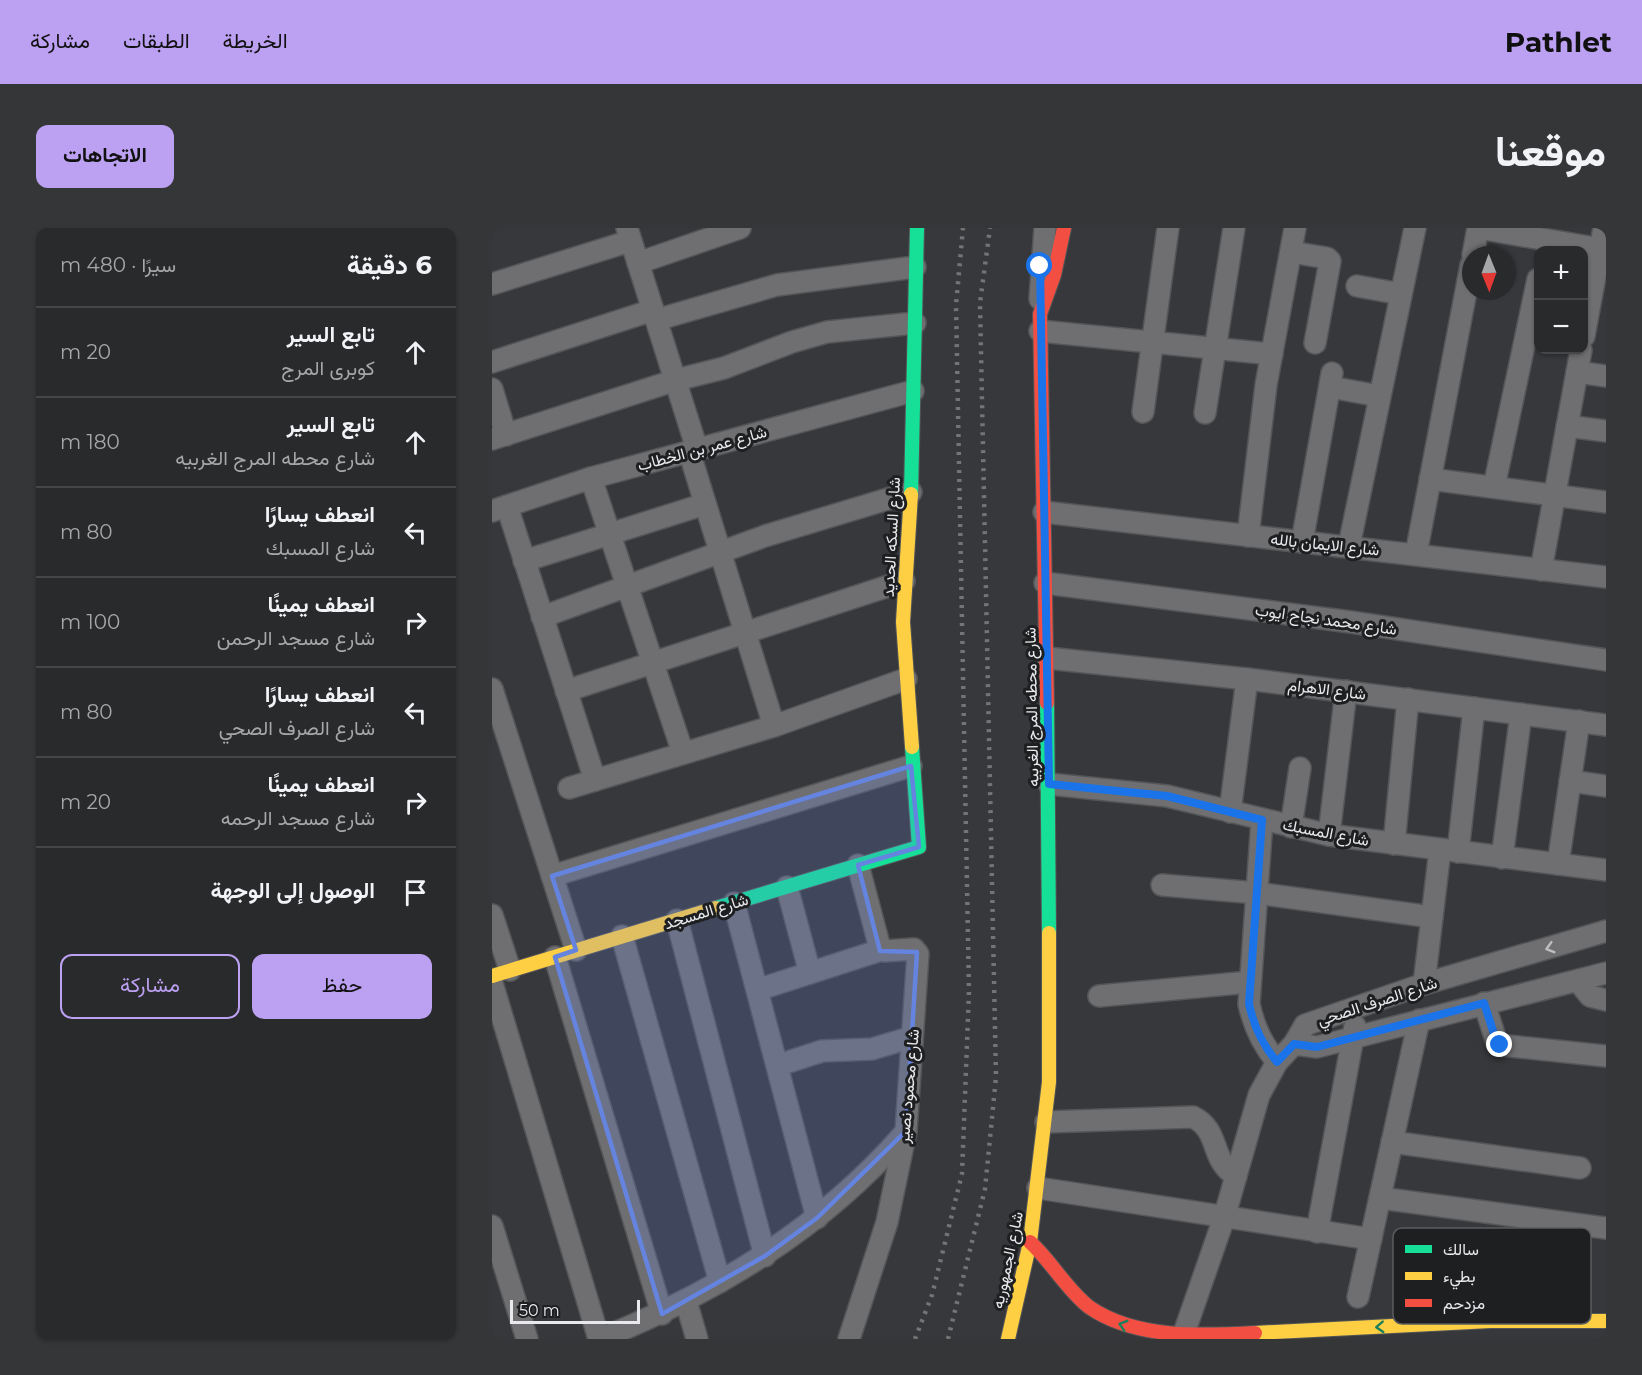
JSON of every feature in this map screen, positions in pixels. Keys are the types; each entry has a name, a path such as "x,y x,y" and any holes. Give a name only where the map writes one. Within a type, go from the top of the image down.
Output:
{"main road":[{"name":"شارع السكه الحديد","path":"917,228 911,492 903,622 911,766 919,847"},
{"name":"شارع محطه المرج الغربيه","path":"1038,1188 1046,1122 1050,1042 1049,784 1040,322 1054,275 1064,228"},
{"name":"شارع المسجد","path":"501,973 919,847"},
{"name":"شارع الجمهوريه","path":"1008,1339 1030,1242 1038,1188"},
{"path":"1030,1242 1077,1296 1097,1313 1128,1327 1183,1337 1440,1324"},
{"path":"1591,1321 1606,1321"}],"street":[{"path":"638,263 740,228"},
{"path":"1045,228 1040,266 1040,322 1151,342 1272,354"},
{"path":"1143,412 1168,228"},
{"path":"1205,413 1234,228"},
{"path":"1248,536 1272,354 1295,228"},
{"path":"1349,546 1415,228"},
{"path":"1475,246 1478,228 1546,245 1603,242 1599,290 1588,324"},
{"path":"492,284 628,234 676,380 705,504 774,726"},
{"path":"1291,252 1327,258 1330,261 1315,343"},
{"path":"492,362 655,315 777,285 915,267"},
{"path":"1357,286 1401,294"},
{"path":"1416,554 1464,300"},
{"path":"1494,487 1534,300"},
{"path":"492,389 499,437 676,380 724,368 792,342 827,332 915,323"},
{"path":"1541,570 1580,354"},
{"path":"1577,372 1606,376"},
{"path":"1302,542 1331,380 1379,396"},
{"name":"شارع عمر بن الخطاب","path":"499,509 591,478 913,391"},
{"path":"1567,426 1606,431"},
{"path":"591,478 683,753"},
{"path":"1430,479 1606,502"},
{"path":"542,617 721,554 765,536 911,492"},
{"path":"524,561 705,504"},
{"path":"499,509 524,561 595,780"},
{"name":"شارع الايمان بالله","path":"1044,512 1606,577"},
{"path":"566,691 904,581"},
{"name":"شارع محمد نجاح ايوب","path":"1045,584 1352,622 1606,660"},
{"name":"شارع الاهرام","path":"1047,658 1247,679 1606,725"},
{"path":"569,788 774,726 906,679"},
{"path":"1230,812 1247,679"},
{"path":"492,689 576,950"},
{"path":"1329,835 1346,692"},
{"path":"1394,844 1408,699"},
{"path":"1424,984 1432,917 1449,851 1474,708"},
{"path":"1502,858 1521,714"},
{"path":"1558,864 1579,721"},
{"path":"552,876 911,766"},
{"path":"1291,826 1300,768"},
{"path":"1570,781 1606,786"},
{"name":"شارع المسبك","path":"1049,784 1167,796 1329,835 1606,870"},
{"path":"1262,820 1249,1004 1253,1023 1263,1045 1277,1062"},
{"path":"757,990 881,950 858,865"},
{"path":"1162,885 1257,893 1432,917"},
{"path":"787,887 810,973"},
{"path":"734,903 779,1065 817,1218"},
{"path":"492,915 501,973"},
{"path":"677,920 765,1256"},
{"name":"شارع الصرف الصحي","path":"1606,931 1424,984 1312,1021 1300,1031 1294,1044 1317,1047 1606,973"},
{"path":"622,936 720,1282"},
{"name":"شارع محمود نصير","path":"849,1339 887,1222 906,1131 917,952 914,949 881,950"},
{"path":"555,957 662,1314"},
{"path":"1578,981 1590,996 1606,1000"},
{"path":"1099,996 1250,982"},
{"path":"492,983 599,1339 662,1314 765,1256 817,1218 855,1186 906,1131"},
{"path":"1484,1003 1496,1040 1500,1045 1606,1056"},
{"path":"1317,1232 1359,1005"},
{"path":"1358,1297 1419,1020"},
{"path":"779,1065 822,1051 872,1049 912,1037"},
{"path":"1183,1337 1224,1218 1259,1095 1277,1062 1294,1044"},
{"path":"1046,1122 1194,1117 1208,1127 1218,1159 1236,1176"},
{"path":"1392,1142 1580,1168"},
{"path":"1038,1188 1371,1239"},
{"path":"1380,1198 1606,1228"},
{"path":"492,1226 527,1339"},
{"path":"686,1301 697,1339"}],"highlighted area":[{"path":"911,766 919,847 858,865 880,951 917,952 906,1131 817,1218 765,1256 662,1314 555,957 576,950 552,876"}],"railway":[{"path":"915,1339 932,1295 962,1174 969,991 956,305 963,228"},
{"path":"948,1339 985,1189 996,1077 980,303 990,228"}],"traffic: fast":[{"path":"911,494 917,228"},
{"path":"1047,703 1049,933"},
{"path":"716,908 919,847 912,747"}],"traffic: slow":[{"path":"911,494 903,622 912,747"},
{"path":"492,976 716,908"},
{"path":"1008,1339 1030,1242 1049,1082 1049,933"},
{"path":"1591,1321 1606,1321"},
{"path":"1255,1333 1431,1324"}],"traffic: jam":[{"path":"1047,703 1040,314 1054,275 1064,228"},
{"path":"1030,1242 1081,1300 1107,1317 1127,1325 1169,1333 1191,1335 1255,1333"}],"route":[{"path":"1040,266 1049,784 1127,790 1167,796 1262,820 1249,1004 1253,1023 1263,1045 1277,1062 1294,1044 1317,1047 1484,1003 1497,1043 1500,1045"}]}
